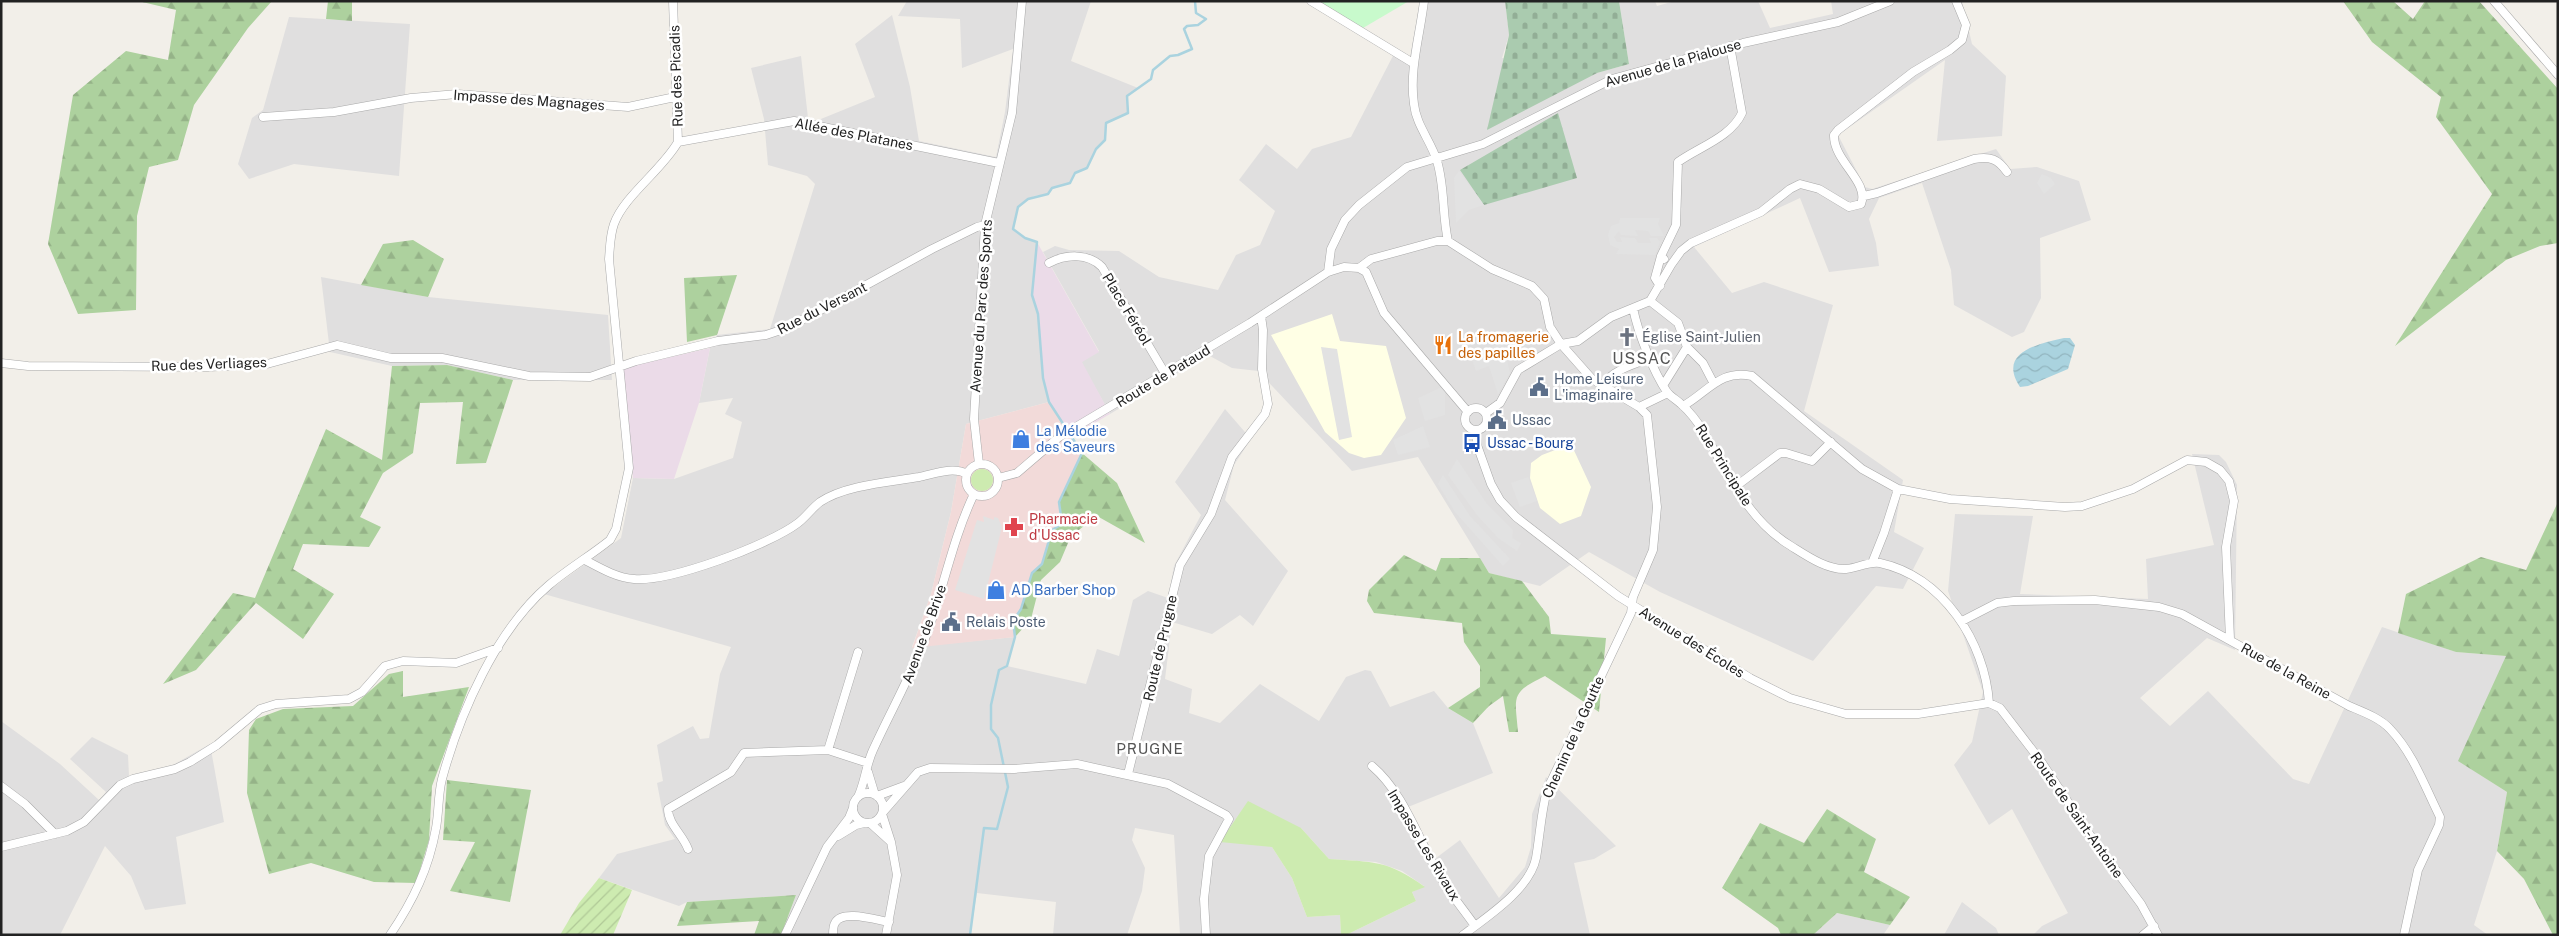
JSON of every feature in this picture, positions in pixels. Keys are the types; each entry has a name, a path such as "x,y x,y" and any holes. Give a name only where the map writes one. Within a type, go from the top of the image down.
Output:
{"street":[{"name":"Rue des Picadis","path":"390,935 412,903 426,869 436,828 441,782 454,736 488,665 531,602 550,584 610,540 616,530 629,468 609,258 613,230 626,205 670,156 678,142 673,1"},
{"name":"Avenue du Parc des Sports","path":"979,464 974,419 985,225 1012,114 1022,1"},
{"path":"1311,1 1413,63"},
{"path":"1424,1 1420,38 1413,63 1414,104 1418,120 1436,158 1442,182 1448,240"},
{"name":"Avenue de la Pialouse","path":"1328,272 1328,259 1337,233 1345,220 1359,205 1407,167 1483,144 1612,79 1730,46 1838,22 1890,1"},
{"path":"1864,196 1840,156 1834,135 1913,72 1962,40 1966,25 1956,1"},
{"path":"2494,1 2558,75"},
{"path":"1660,286 1655,278 1662,256 1676,225 1678,162 1728,131 1738,122 1742,113 1730,46"},
{"name":"Impasse des Magnages","path":"263,117 334,112 410,98 457,94 628,107 675,97"},
{"name":"Allée des Platanes","path":"678,142 794,121 1000,163"},
{"path":"1864,196 1988,156 2001,163 2007,172"},
{"path":"1486,413 1500,403 1518,370 1561,344 1578,341 1611,317 1650,301 1671,265 1681,251 1691,243 1761,212 1790,189 1800,184 1819,188 1850,207 1861,204 1864,196"},
{"name":"Rue du Versant","path":"619,367 718,341 766,335 778,331 806,318 932,249 977,226 985,225"},
{"path":"1360,268 1372,258 1437,241 1448,240 1492,269 1532,286 1544,300 1550,327 1561,344 1592,379 1639,407 1668,393 1651,358 1633,308"},
{"path":"1662,256 1671,265"},
{"name":"Place Féréol","path":"1049,263 1057,259 1081,257 1091,258 1102,267 1166,375"},
{"path":"1328,272 1344,267 1360,268 1366,272 1384,313 1468,412"},
{"name":"Route de Pataud","path":"998,478 1025,468 1067,433 1166,375 1328,272"},
{"path":"1650,301 1678,323 1687,348 1704,363 1714,384"},
{"name":"Route de Prugne","path":"1128,774 1180,565 1211,514 1232,457 1265,414 1268,404 1262,368 1263,330 1261,316"},
{"name":"Rue des Verliages","path":"1,363 61,366 208,367 267,364 337,345 391,358 442,358 529,376 590,377 619,367"},
{"path":"1664,384 1687,348"},
{"path":"1602,386 1606,380 1626,366 1651,358"},
{"path":"1683,406 1725,376 1736,374 1752,376 1862,469 1898,490 1950,499 2065,507 2082,506 2133,489 2186,460 2206,462 2220,470 2228,481 2234,501 2226,546 2230,639"},
{"name":"Rue Principale","path":"1668,393 1683,406 1703,431 1735,487 1771,533 1818,561 1835,568 1880,563 1913,577 1938,594 1962,621 1973,643 1987,681 1989,703"},
{"name":"Chemin de la Goutte","path":"1463,935 1497,909 1525,882 1532,870 1536,859 1541,812 1547,790 1633,605 1633,597 1653,550 1657,507 1649,422 1647,415 1639,407"},
{"path":"1468,412 1477,408 1486,413"},
{"path":"1468,412 1466,422 1476,430 1485,426 1486,413"},
{"name":"Avenue des Écoles","path":"1476,430 1482,464 1491,484 1509,510 1598,581 1750,678 1790,698 1846,714 1918,714 1989,703"},
{"path":"1735,487 1780,453 1792,454 1812,461 1831,442"},
{"path":"979,464 989,466 998,478 997,485 992,493 986,496 974,494 966,486 967,474 979,464"},
{"path":"585,560 606,571 636,579 696,568 780,534 798,523 820,502 836,495 862,487 951,471 967,474"},
{"path":"1872,563 1898,490"},
{"name":"Avenue de Brive","path":"858,797 868,767 916,661 932,619 958,532 974,494"},
{"name":"Rue de la Reine","path":"1962,621 1997,603 2014,601 2095,600 2167,609 2182,614 2230,639 2349,706 2374,717 2390,728 2413,761 2440,820 2418,870 2404,935"},
{"path":"1,847 55,834 84,822 120,785 133,779 175,769 190,762 260,709 276,704 349,699 362,692 385,666 403,661 456,663 498,648"},
{"path":"828,750 858,660 858,652"},
{"name":"Route de Saint-Antoine","path":"1989,703 2000,708 2040,760 2106,858 2141,904 2158,935"},
{"path":"688,849 684,840 670,821 668,809 731,772 744,753 828,750 868,767 876,795 882,802 882,813 891,842 897,876 886,935"},
{"path":"832,839 856,825 878,820 918,772 930,768 1014,769 1077,764 1168,784 1226,815 1229,819 1209,856 1204,899 1206,935"},
{"name":"Impasse Les Rivaux","path":"1372,766 1381,773 1402,806 1441,879 1475,926"},
{"path":"785,935 832,839 849,818 858,797 865,793 876,795 906,785"},
{"path":"1,786 25,804 55,834"},
{"path":"853,808 856,817 867,823 891,842"},
{"path":"833,935 835,922 842,916 850,915 889,922"},
{"path":"2143,935 2154,926"}],"shaded area":[{"path":"907,1 1091,1 1071,61 1138,88 1127,96 1128,113 1106,123 1105,140 1096,149 1087,168 1075,173 1070,183 1052,188 1048,194 1034,196 1018,207 1013,229 1025,238 1037,242 1032,295 1038,314 1043,378 1049,402 966,424 951,512 931,594 912,647 1015,637 1007,666 1086,684 1097,649 1119,656 1133,600 1148,591 1168,598 1174,566 1201,515 1175,482 1225,409 1251,439 1234,465 1225,500 1288,571 1253,626 1240,615 1212,634 1172,622 1165,679 1192,689 1189,713 1220,723 1260,684 1319,721 1346,677 1365,670 1371,671 1390,707 1434,691 1448,708 1473,723 1493,773 1408,807 1436,858 1460,840 1499,898 1525,867 1531,847 1532,814 1546,777 1616,846 1594,859 1574,863 1590,935 1346,935 1416,901 1412,892 1424,886 1402,871 1376,862 1329,859 1301,828 1272,847 1292,878 1307,917 1340,915 1341,935 1180,935 1174,835 1135,828 1132,840 1145,868 1142,891 1127,935 1053,935 1056,902 977,893 970,935 781,935 796,895 687,902 679,906 599,878 617,854 675,839 665,825 657,783 663,781 657,745 693,726 700,739 709,738 720,674 731,647 544,594 621,538 633,478 674,479 733,458 742,422 725,414 733,398 699,403 710,348 717,335 770,329 815,184 807,176 768,165 764,119 751,68 801,56 808,118 816,121 875,97 855,44 892,15 910,87 919,141 996,157 1005,112 1013,49 962,68 960,19 898,16"},
{"path":"1420,1 1505,1 1509,35 1502,58 1597,73 1629,64 1619,1 1655,1 1657,6 1675,1 1758,1 1770,28 1833,14 1831,1 1962,1 1972,44 2006,76 2002,136 1937,141 1945,60 1838,135 1865,187 1872,189 1996,149 2010,169 2037,167 2079,181 2091,220 2040,238 2041,298 2024,332 2012,337 1954,305 1951,270 1922,183 1879,198 1869,219 1876,243 1879,266 1829,272 1800,198 1694,247 1732,293 1764,282 1833,305 1804,411 1903,480 1894,532 1924,548 1903,589 1876,586 1813,661 1660,592 1589,552 1540,586 1489,573 1418,457 1352,471 1258,371 1232,368 1208,355 1110,414 1081,362 1099,351 1043,252 1055,246 1069,250 1119,251 1159,277 1218,290 1236,255 1260,245 1275,211 1239,180 1266,144 1297,169 1312,149 1351,137 1396,50 1410,57"},
{"path":"289,17 410,24 399,176 294,164 249,179 238,164 252,118 263,110"},
{"path":"1459,171 1484,205 1469,210 1456,223 1454,178"},
{"path":"2042,174 2051,178 2055,184 2044,194 2037,183"},
{"path":"1620,218 1660,218 1658,224 1664,236 1651,236 1648,231 1635,230 1638,236 1621,235 1619,231 1614,237 1617,242 1622,242 1620,237 1635,238 1638,243 1651,243 1649,238 1657,238 1660,242 1655,255 1616,254 1619,249 1610,245 1608,235 1611,226 1619,223"},
{"path":"1037,242 1099,352 1082,362 1110,414 1071,437 1049,402 1043,378 1038,314 1032,295"},
{"path":"321,277 428,297 608,315 612,380 513,380 447,365 392,366 330,352"},
{"path":"1332,314 1340,341 1386,346 1406,418 1381,455 1364,458 1349,453 1325,432 1271,335"},
{"path":"1503,343 1510,373 1498,394 1489,366 1476,371 1470,354"},
{"path":"1321,347 1337,349 1352,437 1339,440"},
{"path":"710,348 699,403 674,479 633,478 622,368"},
{"path":"1650,363 1663,392 1638,403 1623,375"},
{"path":"1442,387 1445,391 1445,415 1425,421 1418,398"},
{"path":"1049,402 1082,453 1059,502 1062,524 1052,530 1042,564 1032,573 1021,609 1013,621 1015,637 912,648 931,594 951,512 966,424"},
{"path":"1423,426 1430,447 1398,455 1393,440"},
{"path":"1571,444 1591,487 1581,516 1560,524 1540,508 1530,478 1531,463 1542,455"},
{"path":"2192,454 2219,455 2226,462 2237,485 2235,650 2207,638 2140,698 2170,726 2208,691 2293,779 2309,784 2382,627 2456,652 2507,656 2459,761 2507,792 2497,851 2474,925 2488,935 2033,935 2042,926 2068,913 2012,809 1989,825 1954,765 1972,742 1983,692 1948,591 1955,514 2033,516 2020,594 2148,599 2146,559 2214,545"},
{"path":"1457,459 1487,504 1513,530 1512,538 1521,543 1517,551 1498,538 1477,515 1448,475"},
{"path":"1443,475 1470,516 1510,559 1503,566 1455,512 1438,484"},
{"path":"1528,477 1537,501 1520,507 1511,483"},
{"path":"983,516 994,520 994,517 998,518 1002,527 984,599 955,590 977,520 984,522"},
{"path":"1,721 60,764 99,800 106,792 70,759 92,737 128,755 129,776 173,765 210,744 224,822 176,837 186,904 145,910 131,876 105,846 60,935 1,935"},
{"path":"1962,902 1996,928 1999,935 1944,935"},
{"path":"1837,913 1890,925 1883,935 1813,935"}],"green space":[{"path":"138,1 272,1 248,28 194,105 178,160 149,167 137,216 136,310 78,314 48,244 73,95 126,51 168,60 176,10"},
{"path":"328,1 352,1 352,21 326,19"},
{"path":"1317,1 1409,1 1363,28"},
{"path":"1505,1 1619,1 1629,64 1597,73 1487,130 1509,35"},
{"path":"2343,1 2393,1 2413,19 2425,1 2479,1 2558,89 2558,243 2540,246 2506,260 2395,346 2492,194 2436,117 2441,97 2372,42"},
{"path":"1558,113 1577,178 1484,205 1460,170"},
{"path":"413,240 444,259 428,297 361,285 383,244"},
{"path":"737,275 717,335 687,342 684,278"},
{"path":"447,365 513,380 486,463 456,464 463,402 420,403 413,453 383,473 360,517 381,527 369,547 303,544 293,569 334,594 303,639 256,603 196,670 163,684 233,593 255,598 326,429 382,460 392,366"},
{"path":"1082,453 1117,483 1145,543 1097,516 1071,536 1060,562 1041,580 1031,619 1015,637 1013,621 1021,609 1032,573 1042,564 1052,530 1062,524 1059,502"},
{"path":"982,469 990,472 993,480 990,488 982,491 974,488 971,480 974,472"},
{"path":"2558,502 2558,935 2553,935 2524,879 2497,851 2507,792 2458,761 2506,656 2456,652 2398,633 2406,594 2481,557 2526,570"},
{"path":"1404,555 1436,571 1441,558 1480,558 1489,573 1522,581 1549,617 1551,634 1606,638 1599,712 1545,676 1526,687 1517,697 1518,732 1509,732 1503,696 1489,706 1473,723 1448,708 1480,687 1480,666 1464,642 1462,623 1374,613 1367,601 1369,590"},
{"path":"403,671 403,697 469,687 432,786 429,840 416,883 374,882 311,863 269,874 247,793 249,730 256,719 283,709 353,706 389,674"},
{"path":"447,780 531,790 510,902 450,891 475,842 443,840"},
{"path":"1248,801 1301,828 1329,859 1380,864 1401,872 1425,887 1412,892 1416,901 1346,935 1341,935 1340,915 1307,917 1292,878 1272,847 1220,842"},
{"path":"1827,809 1876,839 1864,872 1910,897 1890,925 1837,913 1813,935 1781,935 1778,928 1722,888 1760,823 1804,843"},
{"path":"599,878 632,890 613,935 560,935 579,903"},
{"path":"796,895 781,935 754,935 759,921 677,926 687,902"}],"water":[{"path":"2070,338 2075,345 2068,369 2028,386 2020,387 2014,375 2014,365 2017,358 2033,347"}],"waterway":[{"path":"970,935 984,828 997,829 1008,787 998,738 991,729 991,705 999,670 1007,666 1015,637 1013,621 1021,609 1032,573 1042,564 1052,530 1062,524 1059,502 1082,453 1049,402 1043,378 1038,314 1032,295 1037,242 1025,238 1013,229 1018,207 1028,199 1048,194 1052,188 1070,183 1075,173 1087,168 1096,149 1105,140 1106,123 1128,113 1127,96 1151,79 1153,70 1170,56 1192,49 1184,29 1187,26 1198,25 1206,19 1196,13 1195,1"}],"place":[{"name":"Église Saint-Julien","path":"1627,337"},
{"name":"La fromagerie des papilles","path":"1443,345"},
{"name":"Home Leisure L'imaginaire","path":"1539,387"},
{"name":"Ussac","path":"1497,420"},
{"name":"La Mélodie des Saveurs","path":"1021,439"},
{"name":"Ussac - Bourg","path":"1472,443"},
{"name":"Pharmacie d'Ussac","path":"1014,527"},
{"name":"AD Barber Shop","path":"996,590"},
{"name":"Relais Poste","path":"951,622"}],"district":[{"name":"USSAC","path":"1642,358"},
{"name":"PRUGNE","path":"1150,749"}]}
